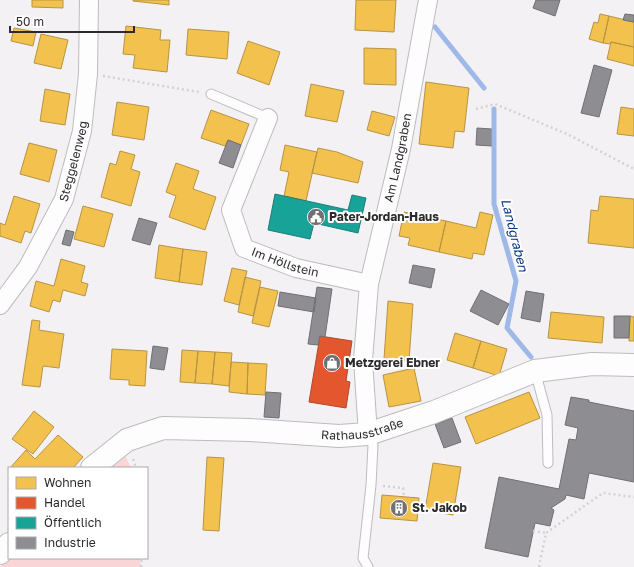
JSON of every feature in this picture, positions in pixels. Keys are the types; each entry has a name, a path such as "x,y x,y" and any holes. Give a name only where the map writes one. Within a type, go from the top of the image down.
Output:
{"main road":[{"name":"Rathausstraße","path":"93,467 127,440 163,428 250,430 339,436 368,434 434,412 535,371 592,364 634,365"},
{"path":"0,553 8,545"}],"street":[{"name":"Steggelenweg","path":"0,305 28,267 64,199 82,131 88,74 89,0"},
{"name":"Am Landgraben","path":"368,434 363,360 369,284 401,149 428,0"},
{"name":"Im Höllstein","path":"268,118 231,210 244,248 296,268 369,284"}],"lane":[{"path":"211,94 268,118"},
{"path":"535,371 547,415 548,463"},
{"path":"368,434 373,445 371,485 363,558 368,567"}],"path":[{"path":"88,74 139,81 211,94"},
{"path":"476,109 496,104 567,134 634,169"},
{"path":"371,485 403,488 404,497"},
{"path":"533,532 546,533 603,493 634,497"},
{"path":"539,567 546,533"}],"shaded area":[{"path":"123,451 131,467 106,467"},
{"path":"8,559 141,559 140,567 0,567"}],"building: Wohnen":[{"path":"32,0 63,0 63,8 32,7"},
{"path":"169,0 169,5 133,1"},
{"path":"356,0 396,0 394,32 355,30"},
{"path":"600,14 609,16 603,43 589,39 594,22 598,23"},
{"path":"609,16 634,22 634,47 611,42 610,44 603,43"},
{"path":"126,26 161,30 160,40 170,40 167,72 133,68 135,55 123,54"},
{"path":"14,28 36,32 33,46 11,41"},
{"path":"188,29 229,32 227,59 186,55"},
{"path":"41,34 68,40 61,69 34,63"},
{"path":"248,41 280,52 269,85 237,73"},
{"path":"611,42 634,47 634,66 607,59"},
{"path":"364,48 396,49 396,85 364,84"},
{"path":"426,82 469,88 464,132 455,131 453,148 419,144"},
{"path":"311,84 344,91 337,122 305,116"},
{"path":"45,89 70,94 65,125 40,121"},
{"path":"117,102 149,107 144,140 112,135"},
{"path":"621,107 634,109 634,136 617,134"},
{"path":"211,110 249,124 241,145 228,140 225,146 201,138"},
{"path":"372,111 395,117 389,136 367,130"},
{"path":"29,143 57,150 49,182 20,174"},
{"path":"285,145 317,152 306,201 284,196 289,172 280,170"},
{"path":"318,148 337,152 363,162 358,183 312,173"},
{"path":"120,151 135,155 131,169 140,172 131,206 101,197 110,163 116,165"},
{"path":"176,163 199,171 193,189 216,197 205,230 169,217 176,196 166,192"},
{"path":"14,196 40,204 31,233 25,231 21,243 0,236 0,223 5,225"},
{"path":"600,196 634,199 634,248 588,243 591,210 598,211"},
{"path":"83,206 113,214 104,247 74,239"},
{"path":"404,212 446,221 439,252 408,245 410,238 399,236"},
{"path":"480,212 493,215 484,255 473,253 472,259 439,252 446,221 476,228"},
{"path":"159,245 183,249 179,282 155,278"},
{"path":"183,249 207,252 202,285 179,282"},
{"path":"61,259 85,266 81,282 88,284 85,296 63,290 60,302 53,300 49,312 30,306 36,281 54,286"},
{"path":"232,268 247,271 239,305 224,301"},
{"path":"245,277 261,281 253,316 238,312"},
{"path":"260,287 278,291 269,327 252,323"},
{"path":"388,301 413,304 409,361 384,359"},
{"path":"551,312 604,317 602,343 548,338"},
{"path":"630,316 634,317 634,341 629,341"},
{"path":"32,320 40,321 39,330 64,334 59,368 43,366 40,387 22,385"},
{"path":"455,333 481,341 473,368 447,360"},
{"path":"481,341 507,349 499,376 473,368"},
{"path":"112,349 147,351 145,386 129,385 129,380 110,379"},
{"path":"182,350 198,351 195,383 180,382"},
{"path":"198,351 215,352 212,384 195,383"},
{"path":"215,352 232,353 229,386 212,384"},
{"path":"231,362 248,363 247,394 229,392"},
{"path":"248,363 267,364 265,395 247,394"},
{"path":"414,368 421,401 389,407 383,375"},
{"path":"529,392 540,418 476,444 465,417"},
{"path":"34,411 54,427 33,454 12,439"},
{"path":"58,435 83,457 74,467 11,467 26,450 35,459"},
{"path":"207,457 224,458 219,531 203,530"},
{"path":"433,463 461,467 453,515 425,510"},
{"name":"St. Jakob","path":"382,495 419,498 417,521 380,518"}],"building: Handel":[{"name":"Metzgerei Ebner","path":"320,336 352,341 346,381 350,382 346,408 309,402"}],"building: Öffentlich":[{"name":"Pater-Jordan-Haus","path":"275,194 348,210 352,195 366,198 358,233 314,223 310,239 268,230"}],"building: Industrie":[{"path":"536,0 560,0 555,16 533,8"},
{"path":"625,14 634,15 634,22 623,20"},
{"path":"594,65 612,70 599,117 581,113"},
{"path":"477,128 492,129 492,146 476,145"},
{"path":"228,140 241,145 233,168 219,163"},
{"path":"139,218 157,223 150,245 132,240"},
{"path":"66,230 74,232 70,246 62,244"},
{"path":"413,265 435,269 431,288 409,283"},
{"path":"317,287 332,289 325,337 320,336 318,345 308,344"},
{"path":"481,290 509,304 498,325 470,311"},
{"path":"526,291 544,294 540,322 521,318"},
{"path":"280,292 316,298 314,312 278,306"},
{"path":"614,316 630,316 629,338 614,338"},
{"path":"153,346 168,348 164,370 150,368"},
{"path":"266,392 281,393 279,418 264,417"},
{"path":"571,397 634,411 634,482 589,473 584,499 566,495 565,499 551,508 554,510 550,526 535,523 528,557 485,548 499,477 559,489 569,439 576,440 578,428 565,425"},
{"path":"452,418 461,442 444,448 435,424"}],"waterway":[{"name":"Landgraben","path":"435,27 484,88"},
{"name":"Landgraben","path":"494,109 494,204 516,281 507,328 531,357"}],"place":[{"name":"Pater-Jordan-Haus","path":"316,217"},
{"name":"Metzgerei Ebner","path":"332,363"},
{"name":"St. Jakob","path":"399,508"}]}
